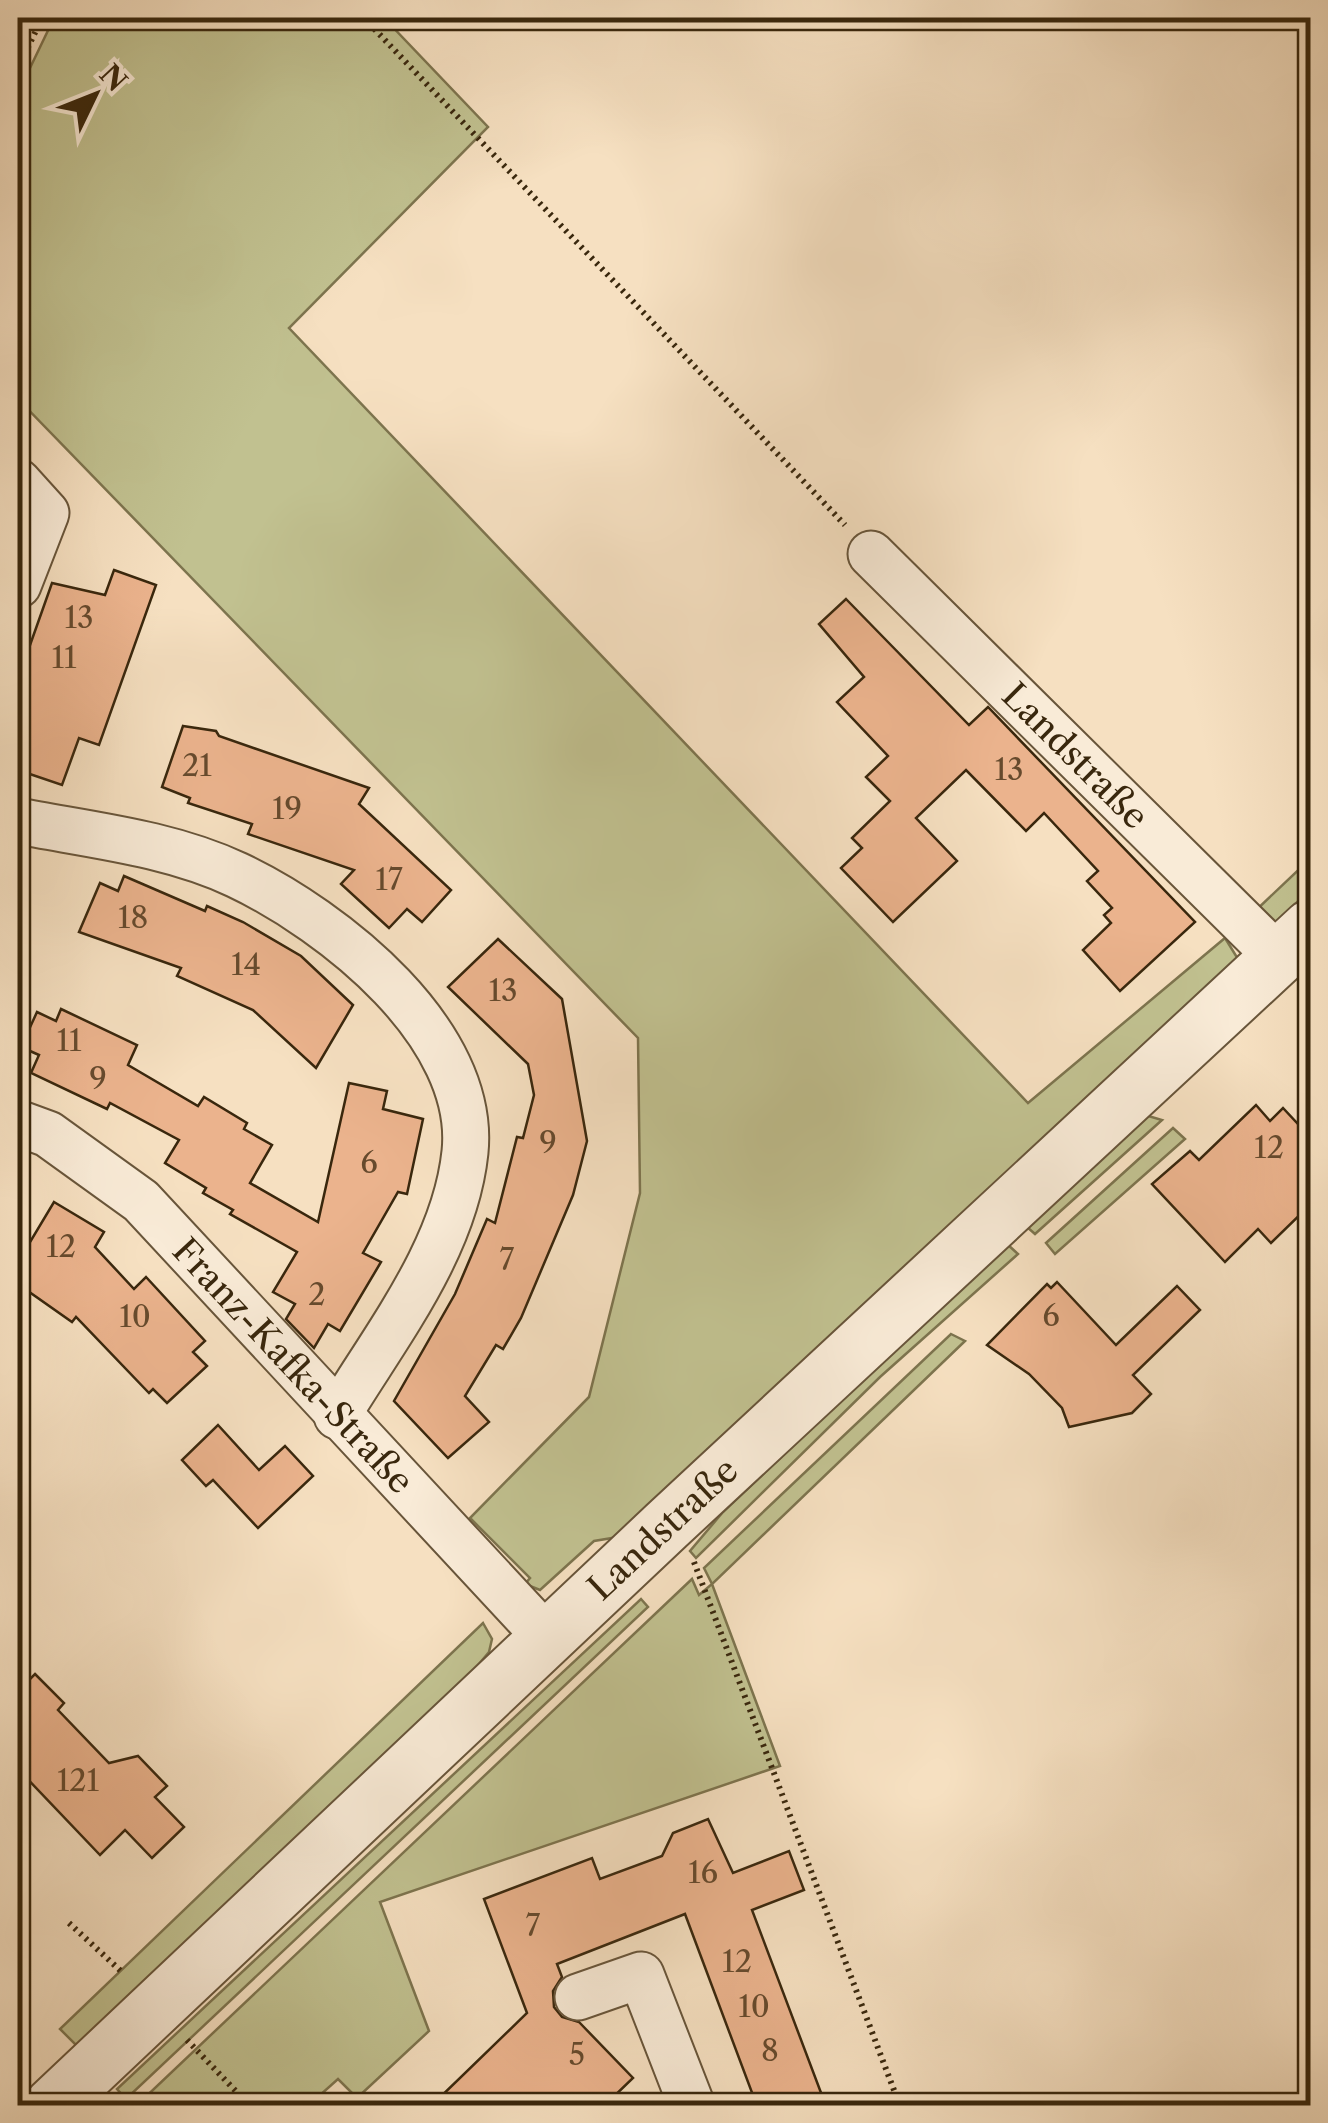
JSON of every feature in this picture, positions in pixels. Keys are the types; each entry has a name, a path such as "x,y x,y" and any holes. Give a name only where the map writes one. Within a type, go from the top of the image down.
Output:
{"street":[{"path":"18,482 46,513 18,585"},
{"name":"Landstraße","path":"52,2106 666,1526 1295,943 872,554"},
{"path":"18,821 168,850 237,875 316,922 372,970 427,1028 445,1054 461,1097 465,1155 439,1246 338,1416"},
{"name":"Franz-Kafka-Straße","path":"18,1123 48,1134 141,1201 547,1638"},
{"path":"578,1997 640,1975 692,2106"}],"path":[{"path":"18,68 42,18"},
{"path":"364,18 872,554"},
{"path":"666,1526 693,1560 900,2106"},
{"path":"69,1923 250,2106"}],"green space":[{"path":"54,18 384,18 488,127 289,328 1028,1103 1225,938 1238,959 618,1537 594,1541 540,1590 525,1584 530,1578 470,1518 589,1397 640,1193 638,1038 18,399 18,93"},
{"path":"1310,859 1310,890 1270,928 1253,913"},
{"path":"1145,1115 1162,1120 1035,1234 1027,1227"},
{"path":"1173,1128 1185,1139 1055,1254 1046,1243"},
{"path":"1007,1244 1018,1254 880,1377 696,1558 690,1551 723,1512"},
{"path":"951,1334 965,1341 712,1584 704,1568"},
{"path":"692,1579 699,1595 712,1584 780,1766 380,1902 429,2031 357,2098 338,2079 309,2105 137,2105"},
{"path":"641,1599 648,1607 126,2099 117,2089"},
{"path":"483,1623 492,1639 489,1652 468,1677 77,2046 60,2029"}],"building":[{"path":"114,570 156,585 99,745 79,738 62,785 18,770 18,679 52,583 105,595"},
{"path":"846,599 969,725 988,707 1195,922 1120,991 1083,950 1111,923 1104,915 1112,908 1087,881 1098,871 1044,813 1026,831 966,770 916,818 957,861 893,922 841,868 862,848 852,838 890,801 866,777 888,756 837,702 864,677 819,624"},
{"path":"183,726 216,731 219,736 369,788 359,804 451,890 422,922 407,909 389,928 341,884 354,870 248,834 252,824 188,803 190,798 162,787"},
{"path":"124,876 205,911 207,906 243,922 301,956 353,1005 316,1068 253,1010 177,976 181,968 79,932 100,883 118,891"},
{"path":"498,939 562,999 587,1141 573,1195 521,1318 503,1349 496,1345 465,1396 489,1422 448,1458 394,1401 455,1294 487,1219 495,1223 517,1137 523,1138 534,1095 528,1064 448,987"},
{"path":"61,1009 137,1045 128,1065 198,1106 204,1097 247,1123 244,1129 272,1145 250,1183 318,1222 349,1083 387,1091 383,1109 423,1119 407,1194 398,1192 363,1253 381,1262 340,1331 328,1324 314,1348 286,1319 295,1304 273,1292 297,1252 230,1214 233,1210 203,1193 206,1188 165,1163 179,1140 110,1103 107,1109 31,1073 39,1055 21,1047 37,1012 56,1021"},
{"path":"1256,1105 1270,1121 1283,1108 1310,1137 1310,1205 1271,1243 1258,1229 1225,1262 1152,1184 1190,1151 1199,1160"},
{"path":"54,1202 104,1232 95,1247 134,1289 146,1277 205,1341 193,1352 207,1366 167,1403 153,1389 149,1393 76,1317 72,1322 18,1284 18,1262"},
{"path":"1057,1282 1116,1345 1177,1286 1200,1310 1133,1375 1151,1394 1132,1413 1069,1427 1062,1408 1029,1374 987,1345 1047,1284 1051,1288"},
{"path":"218,1425 259,1470 285,1446 313,1476 258,1528 213,1480 206,1486 182,1460"},
{"path":"35,1674 64,1703 58,1710 109,1763 138,1756 167,1786 155,1797 184,1827 152,1858 125,1830 100,1855 18,1769 18,1691"},
{"path":"708,1819 733,1873 789,1851 804,1890 752,1910 826,2106 757,2106 685,1914 557,1964 562,1977 553,1991 554,2007 562,2017 579,2022 633,2078 604,2106 431,2106 527,2013 484,1899 592,1858 600,1879 662,1856 673,1833"}]}
